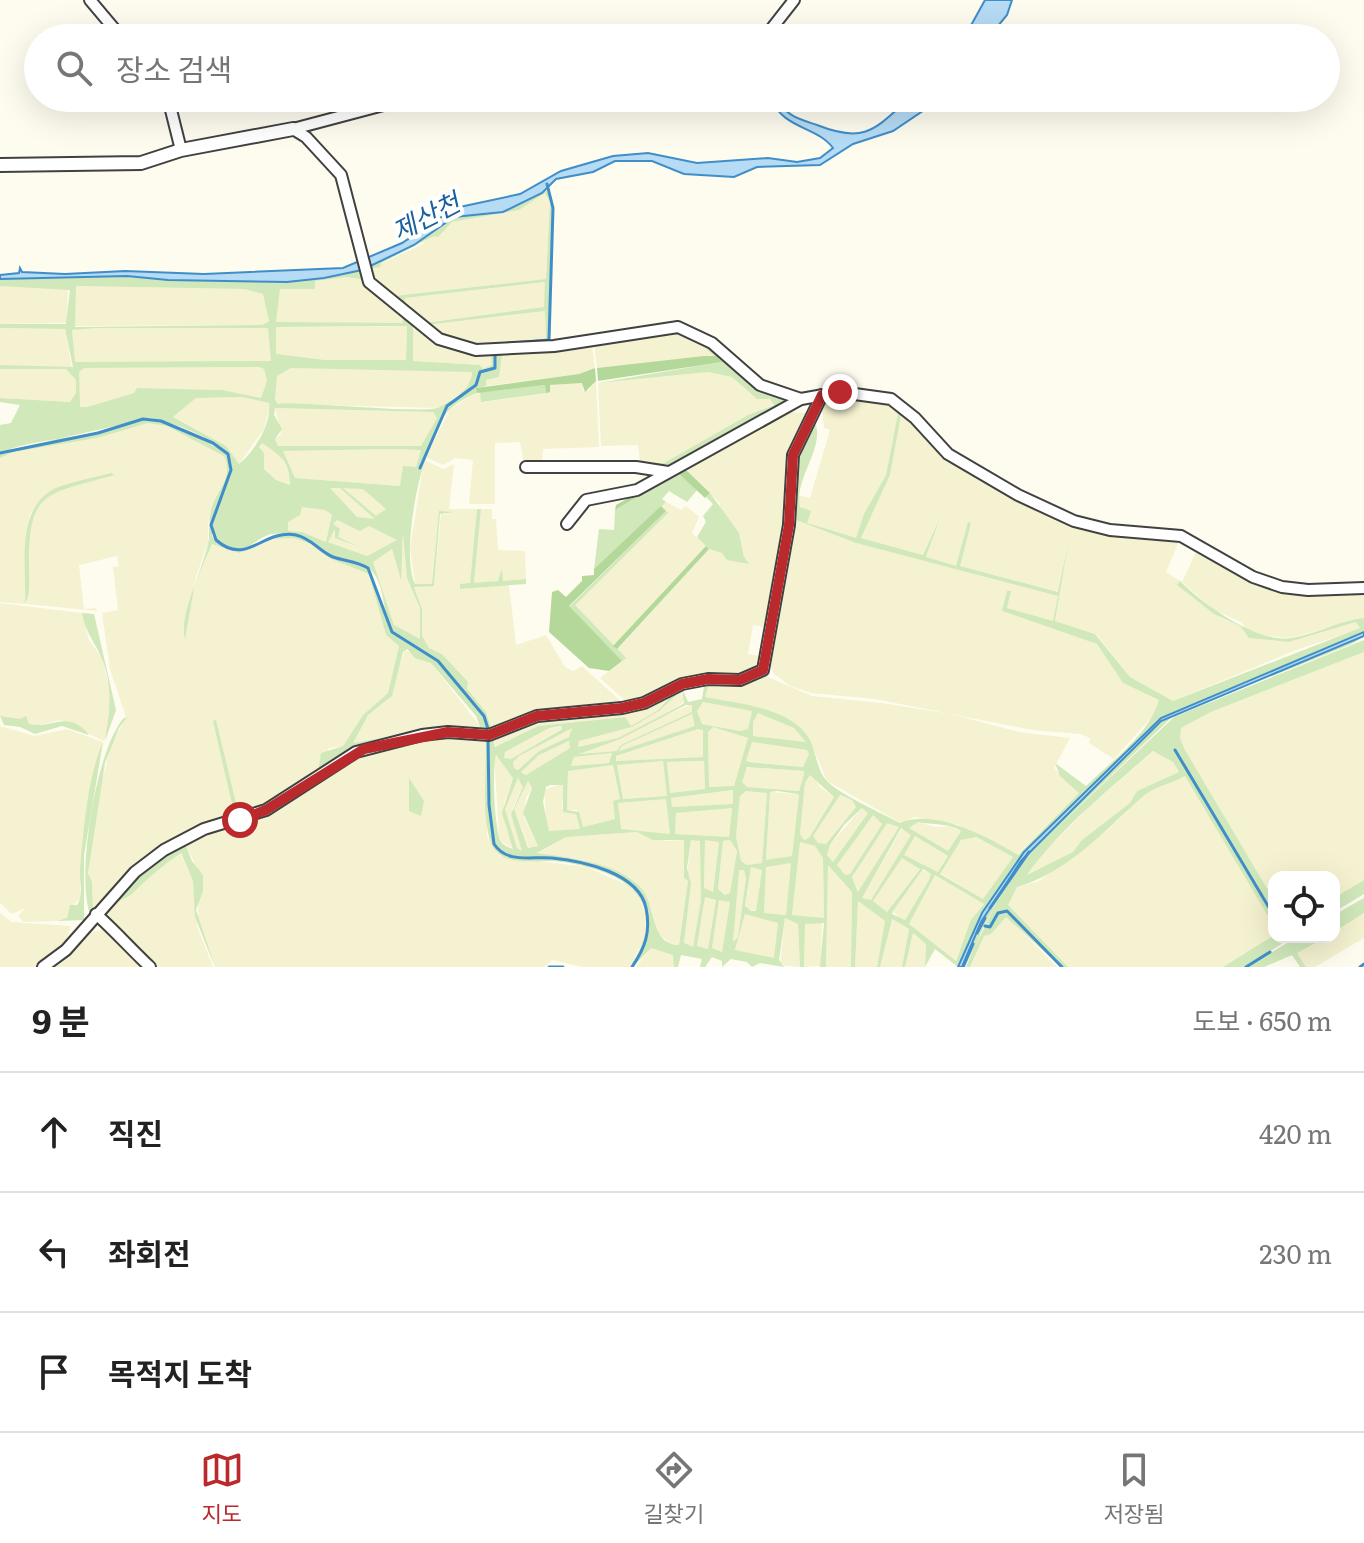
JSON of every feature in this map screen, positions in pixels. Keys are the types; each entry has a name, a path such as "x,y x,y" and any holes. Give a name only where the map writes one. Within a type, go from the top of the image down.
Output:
{"street":[{"path":"90,0 110,24"},
{"path":"775,24 794,0"},
{"path":"172,112 181,150"},
{"path":"0,165 126,164 181,150 293,129 357,112"},
{"path":"293,129 306,137 341,175 369,282 439,339 476,350 554,346 672,327 685,328 712,343 760,385 801,399"},
{"path":"567,524 586,500 637,490 801,399 840,392 891,399 915,418 948,454 1018,495 1074,521 1110,530 1181,536 1253,577 1282,587 1332,591 1364,588"},
{"path":"43,967 66,950 135,872 178,842 204,829 266,810 364,749 448,732 489,735 537,716 622,708 644,703 682,684 708,679 740,680 763,670 789,525 793,455 822,395"},
{"path":"526,467 636,467 668,472"},
{"path":"96,914 132,953 150,967"}],"shaded area":[{"path":"545,193 550,202 546,279 394,296 369,276 369,269 419,246 452,222 519,210"},
{"path":"347,277 360,279 403,316 403,324 275,322 280,289 314,289 314,281"},
{"path":"546,282 544,307 425,323 406,308 405,298"},
{"path":"0,286 68,287 67,323 0,324"},
{"path":"75,286 245,289 263,293 269,320 262,325 73,326"},
{"path":"545,311 546,339 468,345 439,335 426,325"},
{"path":"407,326 406,360 325,360 276,355 276,327"},
{"path":"416,326 459,351 492,355 492,365 483,369 480,365 413,361 412,331"},
{"path":"0,328 65,329 72,370 0,365"},
{"path":"269,328 271,362 74,362 72,330"},
{"path":"677,331 694,338 716,356 597,368 594,344"},
{"path":"592,346 595,368 579,374 486,386 485,380 499,377 501,353"},
{"path":"83,368 264,369 267,381 261,398 222,390 137,388 134,393 79,408 79,372"},
{"path":"291,368 472,372 463,392 440,408 278,404 275,401 277,376"},
{"path":"0,369 66,369 76,380 76,393 71,402 0,398"},
{"path":"708,372 732,377 757,399 770,398 774,404 748,415 664,463 640,463 638,445 601,446 598,383"},
{"path":"596,381 599,447 543,449 542,463 524,464 520,442 495,443 495,504 469,504 473,460 455,458 443,465 426,457 450,409 471,396 480,392 484,402 546,393 550,385 583,383 583,391 589,390"},
{"path":"844,396 899,408 886,475 864,514 856,539 806,523 797,495 810,498 830,430 824,428 821,403"},
{"path":"242,397 269,403 270,407 264,429 239,464 226,446 173,417 196,398"},
{"path":"275,408 433,412 437,418 421,446 278,446 275,439 281,434"},
{"path":"902,410 935,445 1061,518 1180,539 1166,572 1180,581 1178,585 1193,598 1221,618 1240,626 1249,638 1289,642 1357,622 1360,629 1296,650 1173,701 1130,677 1096,634 1055,621 1067,544 1059,592 959,566 971,523 968,523 956,566 926,558 939,517 923,555 861,538 890,475"},
{"path":"788,412 809,413 792,444 788,460 785,524 770,628 753,625 748,654 765,657 763,663 743,678 708,677 630,705 600,678 625,659 617,649 709,549 744,557 739,533 719,509 720,503 685,470"},
{"path":"148,423 167,426 214,447 228,465 208,523 208,542 195,580 185,623 185,637 195,583 212,544 239,553 272,539 294,538 311,544 331,559 369,574 386,635 399,646 388,693 363,715 343,746 329,748 318,772 256,810 238,816 216,721 235,817 191,830 155,847 93,911 92,882 88,873 97,801 111,745 126,717 110,669 102,613 118,610 113,567 119,566 117,556 79,565 84,609 96,608 97,611 27,604 29,540 33,514 43,499 64,488 113,474 56,489 40,500 30,514 26,535 25,604 0,602 0,458 13,452 97,438"},
{"path":"262,442 278,450 288,471 290,485 276,480 264,469 259,447"},
{"path":"421,450 416,468 400,486 295,478 282,451"},
{"path":"424,460 443,469 454,464 449,509 477,509 470,583 460,589 509,585 516,645 546,635 565,667 573,671 582,666 625,705 581,711 492,732 486,712 467,690 468,682 442,654 429,648 422,637 422,609 414,586 434,586 441,514 452,515 439,512 432,584 415,584 410,548"},
{"path":"342,487 363,488 386,509 376,517"},
{"path":"330,488 340,488 376,520 357,517"},
{"path":"666,502 681,510 686,506 699,517 692,533 706,546 613,646 574,605 667,514 661,506"},
{"path":"301,506 325,510 332,516 326,542 302,532 287,531 287,523"},
{"path":"481,509 492,509 492,519 496,519 498,550 525,551 526,579 503,581 502,570 499,581 474,584"},
{"path":"791,518 856,543 1058,596 1053,621 1007,608 1011,592 1002,611 1097,644 1123,683 1159,700 1158,710 1114,759 1089,743 1090,738 1080,734 1032,730 875,699 811,693 790,686 773,673 768,659"},
{"path":"337,520 360,530 369,526 397,540 367,556 328,542 335,529 333,524"},
{"path":"404,534 407,578 420,608 420,640 394,625 373,562 392,549 400,577"},
{"path":"1197,550 1255,585 1282,593 1364,592 1364,618 1290,638 1251,634 1241,622 1214,610 1182,582"},
{"path":"0,603 82,613 89,640 102,658 112,698 108,714 111,721 104,741 60,720 36,726 0,716"},
{"path":"405,650 431,663 483,730 417,733 352,743 368,715 389,699"},
{"path":"1364,652 1364,880 1340,894 1340,871 1268,871 1268,890 1180,738 1181,728 1211,712"},
{"path":"763,675 812,696 951,714 1019,732 1070,738 1054,768 1079,793 1017,855 959,825 914,817 901,823 827,781 810,740 792,722 752,707 705,697 707,683"},
{"path":"680,689 684,700 680,706 618,738 578,747 579,741 632,727 653,714 631,726 624,717 538,726 502,745 492,745 492,737 539,717 563,716 674,692 657,710"},
{"path":"703,702 752,711 748,729 740,731 702,724 697,711"},
{"path":"692,704 692,712 621,745 617,751 579,754"},
{"path":"758,713 794,728 806,742 752,736 753,722"},
{"path":"692,714 696,726 619,751 622,746"},
{"path":"0,726 34,736 67,729 103,742 92,786 80,868 80,899 69,909 67,918 24,922 18,916 25,908 12,914 0,903"},
{"path":"564,727 511,759 504,758 505,752 548,728"},
{"path":"572,727 570,737 539,751 518,770 514,768 513,762 519,756"},
{"path":"713,727 748,738 734,786 709,787 708,732"},
{"path":"703,729 703,757 616,761 616,756"},
{"path":"428,736 486,738 487,836 500,856 586,867 630,886 639,895 646,916 645,939 629,967 582,967 553,960 544,967 215,967 198,922 199,872 185,843 225,825 259,816 347,759"},
{"path":"570,741 570,748 526,775 521,772 539,755"},
{"path":"752,742 807,750 809,754 803,767 746,761"},
{"path":"1154,751 1173,762 1179,772 1137,791 1130,803 1082,840 1073,852 1027,876 1043,853 1088,808"},
{"path":"612,753 609,763 571,766 574,757"},
{"path":"494,755 504,762 513,778 504,803 506,828 514,849 502,842 499,835"},
{"path":"663,761 667,796 623,799 617,765"},
{"path":"704,761 705,789 670,793 667,762"},
{"path":"613,765 620,800 613,802 615,819 583,827 577,810 567,810 568,771"},
{"path":"750,767 804,771 799,791 746,787 742,783 745,770"},
{"path":"810,775 814,775 820,787 834,797 809,838 804,840 800,834 805,783"},
{"path":"1185,776 1268,915 1268,940 1223,967 1068,967 1007,905 1017,887 1039,881 1110,828 1143,795"},
{"path":"521,778 523,787 512,809 516,830 525,850 522,851 517,848 505,809 516,780"},
{"path":"528,781 532,788 526,798 524,818 538,846 529,848 514,809"},
{"path":"564,785 562,809 576,814 580,830 552,833 547,828 544,790"},
{"path":"734,790 733,804 672,807 671,798"},
{"path":"746,791 767,793 762,863 747,865 741,861 736,836 740,796"},
{"path":"770,792 799,794 792,856 766,860"},
{"path":"839,795 852,800 856,807 826,844 818,843 813,836"},
{"path":"666,799 670,834 620,829 618,803"},
{"path":"732,807 729,837 675,834 676,813"},
{"path":"862,808 868,813 833,862 827,855 830,845"},
{"path":"872,815 882,823 850,874 845,876 837,865"},
{"path":"887,822 899,827 859,892 852,877"},
{"path":"918,822 935,827 952,826 961,831 947,852 909,828"},
{"path":"902,828 912,834 904,849 871,900 862,898"},
{"path":"637,832 667,841 685,840 684,878 688,881 679,945 670,943 655,931 651,907 636,884 584,860 537,854 566,837"},
{"path":"915,836 948,856 938,872 904,855"},
{"path":"975,837 1013,857 983,899 940,873 961,840"},
{"path":"691,840 700,840 701,862 701,901 693,947 684,944 691,884 687,877"},
{"path":"705,840 719,841 713,892 704,889"},
{"path":"730,840 737,851 730,893 726,895 718,889 723,841"},
{"path":"800,842 815,846 823,857 824,918 792,915"},
{"path":"180,853 193,881 197,926 213,967 154,967 107,919 107,910 112,903 129,896 149,874"},
{"path":"902,858 920,868 887,912 873,901"},
{"path":"791,863 786,915 764,913 766,866"},
{"path":"828,865 852,892 851,967 826,967"},
{"path":"751,867 762,869 756,911 745,909"},
{"path":"738,870 744,870 746,878 738,937 733,943"},
{"path":"922,870 931,874 929,880 905,920 900,919 893,911"},
{"path":"935,875 984,903 974,917 955,961 909,924"},
{"path":"705,896 716,900 708,949 697,946"},
{"path":"719,899 730,902 722,952 712,948"},
{"path":"858,901 885,921 877,967 855,967"},
{"path":"0,913 11,922 71,926 65,945 36,967 0,967"},
{"path":"1364,913 1364,938 1315,967 1306,967 1297,953 1316,943 1340,943 1340,928"},
{"path":"745,914 778,923 775,959 735,951"},
{"path":"1006,916 1057,967 970,967 984,936 991,934"},
{"path":"785,918 798,924 800,967 780,965"},
{"path":"891,919 909,929 902,967 880,967"},
{"path":"822,922 821,966 804,967 805,924"},
{"path":"106,929 145,967 49,967 78,945 88,933"},
{"path":"913,933 926,944 925,967 905,967"},
{"path":"651,948 674,955 674,967 636,967"}],"green space":[{"path":"545,189 552,198 548,339 525,341 546,339 545,311 426,325 452,341 499,344 476,348 447,340 431,332 401,311 367,276 367,266 414,245 454,217 503,212","holes":["545,193 550,202 546,279 394,296 369,276 369,269 380,267 381,263 434,236 438,237 452,222 519,210","545,282 544,307 425,323 406,307 405,298"]},
{"path":"362,270 392,307 429,336 413,327 413,361 480,365 483,369 492,365 491,355 459,351 440,341 482,352 591,345 502,353 499,377 486,380 486,386 477,388 477,393 450,409 431,443 416,494 410,547 411,568 415,584 432,584 439,511 453,512 440,514 434,586 414,587 422,609 422,636 429,648 442,654 468,682 467,689 486,712 492,731 542,712 626,706 547,712 489,734 430,733 361,749 258,812 205,827 173,842 136,869 96,912 90,914 85,872 91,813 105,756 114,733 124,718 127,717 119,728 105,763 88,873 92,882 93,911 155,847 191,830 235,817 213,721 216,720 239,816 256,810 318,772 321,753 343,746 363,715 388,693 399,646 386,635 369,574 331,559 311,544 294,538 272,539 239,553 212,544 197,579 207,549 212,507 226,476 227,463 224,456 167,426 148,423 97,438 13,452 0,458 0,453 7,450 0,452 0,425 11,423 20,405 0,402 0,398 70,402 76,393 76,380 66,369 0,369 0,365 73,367 65,329 0,328 0,324 66,324 70,290 0,286 0,279 127,276 168,280 294,281","holes":["347,277 360,279 402,316 403,323 276,322 280,289 315,289 315,281","76,286 245,289 263,294 269,321 262,325 75,327","407,326 406,360 325,360 276,354 276,327","268,328 271,361 75,362 72,330","259,367 264,369 267,381 261,398 222,390 137,388 134,393 80,407 79,372 84,368","291,368 472,372 469,384 461,393 440,407 430,409 278,404 275,400 277,376","242,397 269,403 268,419 261,436 239,464 226,446 173,417 196,398","275,408 433,412 437,418 421,446 278,446 275,439 282,429 274,415","146,419 170,423 191,431 229,454 232,470 213,521 230,472 228,455 178,428","131,422 100,432 59,439","262,443 283,460 290,485 276,480 264,469 264,453 259,447","421,450 416,467 403,466 400,486 295,478 283,451","330,488 340,488 375,519 357,517","343,488 363,489 386,509 376,516","302,507 325,510 332,515 326,542 302,532 288,531 288,522 300,515","337,520 360,531 369,526 397,540 367,556 328,542 335,529 335,538 360,547 338,537 340,529 333,524","273,534 295,535 281,536 246,548","403,534 407,578 420,608 420,639 394,625 373,562 392,549 401,580","322,551 362,563 369,568 381,590 392,632 438,661 484,716 489,732 483,716 437,662 391,633 368,568 331,557","407,649 415,658 431,663 476,716 482,732 434,729 353,743 368,715 392,696 403,652"]},
{"path":"694,338 710,345 757,388 791,400 673,465 640,463 664,463 748,415 774,405 770,399 757,399 732,377 708,372 598,383 721,362"},
{"path":"716,356 722,362 598,381 597,368"},
{"path":"595,368 596,381 585,392 582,383 550,385 550,392 546,393 545,385 477,393 476,388 579,374"},
{"path":"545,385 546,393 481,402 480,392"},
{"path":"899,408 902,410 890,475 861,538 923,555 940,517 926,557 956,566 968,522 971,523 960,566 1058,592 1068,544 1055,621 1095,634 1130,677 1173,701 1360,628 1356,622 1289,642 1249,638 1240,626 1214,614 1177,585 1180,581 1232,621 1264,635 1292,638 1364,618 1364,632 1161,718 1024,852 982,913 958,967 935,949 925,967 926,944 913,933 905,967 902,967 909,929 892,919 880,967 877,967 885,921 858,901 855,967 851,967 852,892 828,865 826,967 820,967 824,923 805,924 804,967 800,967 798,924 785,918 779,960 784,967 760,963 752,967 747,962 731,959 722,967 722,961 712,957 705,967 700,967 702,959 681,955 678,967 674,967 673,955 651,948 633,967 642,953 647,938 649,923 646,907 647,932 643,947 629,967 641,948 646,927 645,911 632,889 608,874 580,865 508,859 496,851 487,829 486,739 478,736 506,730 492,737 495,747 538,726 625,717 631,726 657,711 681,686 688,702 702,699 705,681 710,681 705,697 763,709 791,720 802,729 810,740 823,776 850,797 900,823 914,819 944,822 992,840 1018,855 1079,793 1060,776 1055,763 1086,786 1148,724 1159,700 1123,683 1097,644 1002,611 1007,591 1011,591 1007,608 1053,621 1058,596 856,543 791,518 794,460 800,458 812,425 816,425 816,445 799,497 800,507 811,511 807,523 856,538 864,514 886,475","holes":["682,690 684,703 680,706 618,738 578,747 579,741 632,727 659,711","703,702 752,711 748,729 740,731 702,724 697,711","686,705 692,705 692,712 621,745 617,751 579,754 620,739","758,713 794,728 806,742 753,736 753,722","692,714 695,726 619,751 622,746","561,726 562,729 511,759 504,758 505,752 549,728","713,727 748,738 734,786 709,787 708,732","572,728 569,737 539,751 518,770 514,768 513,762 519,756","703,730 703,757 616,761 616,756","569,741 570,748 526,775 521,772 539,755","752,742 807,750 809,754 803,767 746,761","612,753 609,763 571,766 574,757","496,755 513,778 502,813 513,849 502,843 499,837 494,772","663,761 667,796 623,799 617,765","704,761 705,789 670,793 667,762","613,765 620,799 613,801 615,819 583,827 579,812 567,810 568,771","747,767 804,771 799,791 747,787 742,782","810,775 834,797 809,838 804,840 800,834 805,783","518,778 523,787 511,814 522,851 517,848 505,809","528,781 532,788 523,813 538,846 528,848 514,809","563,785 563,812 576,814 580,829 549,831 543,802 546,787","733,790 733,804 672,807 671,798","746,791 767,793 762,863 747,865 741,861 736,836 740,796","770,792 799,794 792,856 766,860","840,795 852,800 856,807 826,844 818,843 813,836","666,799 670,834 621,829 618,803","732,808 729,837 675,834 676,813","862,808 868,813 833,862 827,855 830,845 844,825","873,815 882,824 850,874 845,875 837,865","918,822 961,831 948,851 909,828","887,823 899,827 858,892 852,877","901,828 911,835 871,900 862,898","637,832 653,840 684,840 684,878 688,881 679,945 663,938 646,896 631,879 606,867 537,853 566,837","915,836 948,856 938,872 904,855","976,837 1013,857 983,899 940,874 961,840","691,840 700,841 701,900 693,947 684,943 691,884 687,868","705,840 719,842 713,892 704,888","730,840 737,851 730,893 725,895 718,889 723,841","800,842 815,846 823,858 824,918 792,915","902,858 920,869 887,912 873,901","791,863 786,915 764,913 766,867","751,867 762,870 756,911 745,906","923,869 931,874 905,920 892,914","739,870 744,870 746,878 738,937 733,942","935,875 984,904 971,920 956,961 909,924","705,897 716,900 708,949 697,946","719,900 730,902 722,952 712,948","745,914 778,923 774,958 735,950"]},
{"path":"786,410 788,412 686,470 710,493 705,498 678,473 615,510 616,505"},
{"path":"111,473 114,475 57,492 37,509 32,523 29,588 25,604 26,539 34,509 43,497 56,488"},
{"path":"678,473 697,490 687,502 669,491 662,499 666,502 594,569 599,529 614,530 615,510"},
{"path":"710,493 739,533 744,557 749,564 727,560 722,553 709,549 697,537 706,522 703,516 713,504 706,497"},
{"path":"661,506 666,511 569,606 622,661 609,671 589,668 549,632 552,592 558,590 566,597 582,581 582,576 594,575 594,569"},
{"path":"477,509 481,509 474,583 498,581 502,569 503,581 526,579 526,584 460,589 460,584 470,583"},
{"path":"666,511 668,513 575,605 626,658 622,661 569,607"},
{"path":"706,546 709,549 617,649 613,646"},
{"path":"195,585 185,639 185,616"},
{"path":"82,613 94,614 116,710 105,741 110,702 108,681"},
{"path":"1364,636 1354,643 1194,707"},
{"path":"1364,640 1364,652 1211,712 1181,728 1180,738 1185,750 1268,890 1268,904 1175,750 1268,907 1268,916 1185,776 1145,795 1099,837 1053,872 1017,887 1008,905 1068,967 1063,967 1007,910 998,913 1006,912 1061,967 1006,917 991,934 984,936 970,967 966,967 974,948 965,967 962,967 981,922 1021,861 1162,721 1172,717 1045,839 1174,717","holes":["1153,751 1173,762 1179,772 1137,791 1130,803 1082,840 1073,852 1027,875 1070,825"]},
{"path":"0,716 20,719 26,716 29,724 37,725 67,721 81,727 89,735 62,726 35,734 20,727 4,725"},
{"path":"103,742 84,855 84,920 57,921 67,918 70,905 77,905 80,897 87,804"},
{"path":"409,778 424,801 421,816 409,811"},
{"path":"225,825 185,843 192,861 203,875 203,891 196,910 215,967 195,917 193,881 181,853 131,895 110,907 107,919 105,916 108,903 134,875 174,848 211,830"},
{"path":"1364,880 1364,894 1340,908 1340,894"},
{"path":"1364,898 1364,913 1340,928 1340,912"},
{"path":"1268,939 1268,943 1283,943 1245,967 1223,967"},
{"path":"1287,943 1316,943 1297,953 1306,967 1300,967 1292,955 1264,967 1247,967"}],"water":[{"path":"985,0 1012,0 1007,15 1000,24 972,24"},
{"path":"780,112 788,112 833,131 858,133 877,126 894,112 921,112 893,131 853,144 820,165 757,167 734,177 684,174 652,161 615,161 593,172 556,179 542,193 503,212 454,217 414,245 362,270 324,278 287,282 168,280 127,276 0,279 0,275 19,273 20,268 22,272 65,274 125,271 204,274 343,268 402,243 455,208 520,194 561,171 613,156 648,153 697,163 768,158 797,162 820,158 833,148 818,135"},
{"path":"1364,632 1364,636 1161,721 1021,861 981,922 962,967 958,967 982,913 1024,852 1161,718"}],"waterway":[{"path":"499,344 549,340 553,208 547,184"},
{"path":"420,468 447,406 476,385 480,372 495,368 495,354"},
{"path":"0,453 98,433 143,419 161,421 213,443 228,454 231,470 211,525 216,540 237,550 274,537 296,535 333,557 368,568 392,632 438,661 484,716 489,732"},
{"path":"488,738 489,805 494,844 513,857 552,858 594,866 633,886 646,908 648,925 643,946 632,967"},
{"path":"1175,750 1268,906"},
{"path":"990,908 1029,852"},
{"path":"985,926 990,927 998,913 1007,911 1062,967"},
{"path":"977,933 985,918"},
{"path":"963,967 973,944"},
{"path":"1246,967 1270,952"},
{"path":"1360,967 1364,964"},
{"path":"549,967 563,967"}],"route":[{"path":"240,820 266,810 364,749 448,732 489,735 537,716 622,708 644,703 682,684 701,679 740,680 763,670 789,525 790,472 796,445 822,395 840,392"}],"water label":[{"name":"제산천","path":"425,215"}]}
